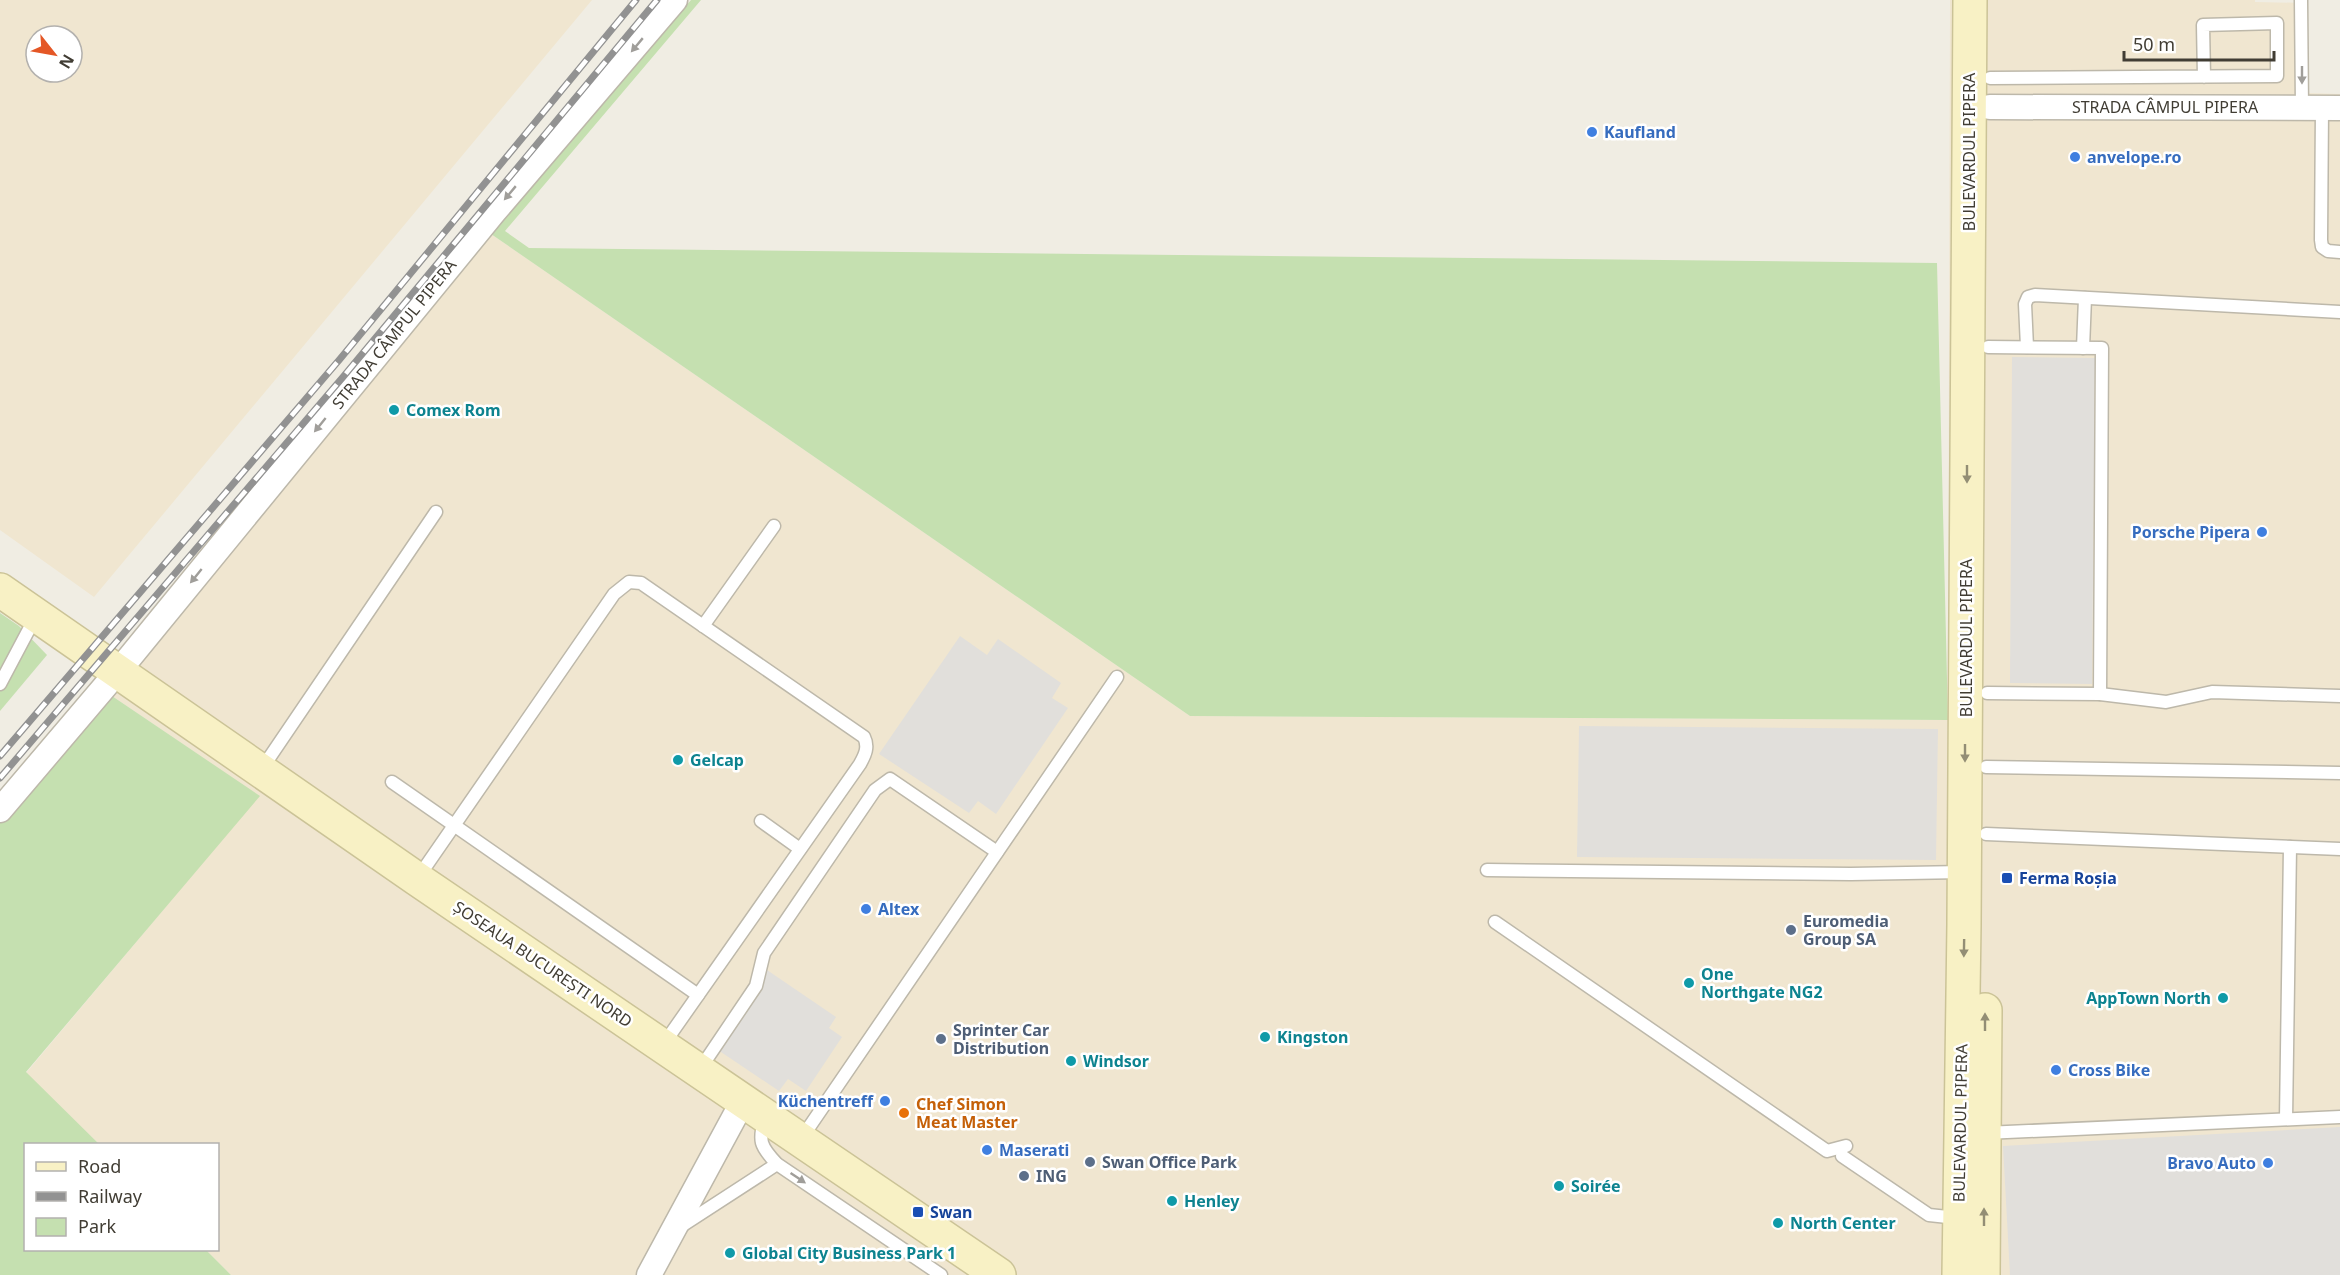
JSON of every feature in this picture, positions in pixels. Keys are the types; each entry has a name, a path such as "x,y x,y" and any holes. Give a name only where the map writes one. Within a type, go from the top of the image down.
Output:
{"main road":[{"name":"BULEVARDUL PIPERA","path":"1959,1275 1970,0"},
{"name":"BULEVARDUL PIPERA","path":"1983,1275 1990,0"},
{"name":"ȘOSEAUA BUCUREȘTI NORD","path":"0,590 417,879 999,1275"}],"street":[{"name":"STRADA CÂMPUL PIPERA","path":"0,810 117,672 494,212 675,0"},
{"name":"STRADA CÂMPUL PIPERA","path":"1990,92 2321,108"},
{"path":"649,1275 672,1233 755,1108"}],"lane":[{"path":"2301,0 2321,108 2322,247 2328,251 2340,252"},
{"path":"1990,92 2204,77 2277,76 2277,23 2203,25 2204,77"},
{"path":"2027,347 2025,304 2028,297 2340,312"},
{"path":"2083,348 2085,298"},
{"path":"1988,347 2102,348 2100,694"},
{"path":"261,771 436,512"},
{"path":"703,626 774,526"},
{"path":"417,879 620,587 629,582 641,583 864,737 867,749 860,764 663,1046"},
{"path":"0,684 36,615"},
{"path":"800,1139 1117,677"},
{"path":"1986,693 2100,694 2166,702 2212,692 2340,696"},
{"path":"1986,767 2340,773"},
{"path":"699,1070 756,986 764,953 875,790 890,779 997,852"},
{"path":"392,782 699,995"},
{"path":"761,821 800,849"},
{"path":"1986,834 2340,849"},
{"path":"2286,1119 2290,847"},
{"path":"1487,870 1851,874 1964,872"},
{"path":"1495,922 1827,1151 1844,1150 1929,1215 1959,1218"},
{"path":"755,1108 760,1142 777,1164 941,1275"},
{"path":"1984,1133 2340,1117"},
{"path":"672,1233 777,1164"}],"shaded area":[{"path":"0,0 592,0 94,597 0,530"},
{"path":"1950,0 2255,0 2255,2 2306,3 2303,93 2340,94 2340,1275 231,1275 207,1251 219,1251 219,1143 98,1143 26,1073 259,796 112,696 491,234 1190,716 1948,720"},
{"path":"2012,357 2095,358 2092,684 2010,683"},
{"path":"960,636 987,655 998,639 1061,683 1052,698 1068,708 996,814 978,801 969,813 879,754"},
{"path":"1579,726 1938,729 1936,860 1577,857"},
{"path":"767,970 836,1017 829,1028 842,1037 806,1091 788,1079 779,1091 715,1048"},
{"name":"Bravo Auto","path":"2340,1127 2340,1275 2010,1275 2003,1146"}],"green space":[{"path":"691,0 701,0 505,231 529,248 1937,263 1948,720 1190,716 491,234"},
{"path":"0,613 19,626 47,655 0,711"},
{"path":"112,696 260,796 26,1072 98,1143 24,1143 24,1251 207,1251 231,1275 0,1275 0,797"}],"railway":[{"path":"0,756 340,359 636,0"},
{"path":"0,778 343,377 657,0"}],"place":[{"name":"Kaufland","path":"1592,132"},
{"name":"anvelope.ro","path":"2075,157"},
{"name":"Comex Rom","path":"394,410"},
{"name":"Porsche Pipera","path":"2262,532"},
{"name":"Gelcap","path":"678,760"},
{"name":"Ferma Roșia","path":"2007,878"},
{"name":"Altex","path":"866,909"},
{"name":"Euromedia Group SA","path":"1791,930"},
{"name":"One Northgate NG2","path":"1689,983"},
{"name":"AppTown North","path":"2223,998"},
{"name":"Kingston","path":"1265,1037"},
{"name":"Sprinter Car Distribution","path":"941,1039"},
{"name":"Windsor","path":"1071,1061"},
{"name":"Cross Bike","path":"2056,1070"},
{"name":"Küchentreff","path":"885,1101"},
{"name":"Chef Simon Meat Master","path":"904,1113"},
{"name":"Maserati","path":"987,1150"},
{"name":"Swan Office Park","path":"1090,1162"},
{"name":"Bravo Auto","path":"2268,1163"},
{"name":"ING","path":"1024,1176"},
{"name":"Soirée","path":"1559,1186"},
{"name":"Henley","path":"1172,1201"},
{"name":"Swan","path":"918,1212"},
{"name":"North Center","path":"1778,1223"},
{"name":"Global City Business Park 1","path":"730,1253"}]}
